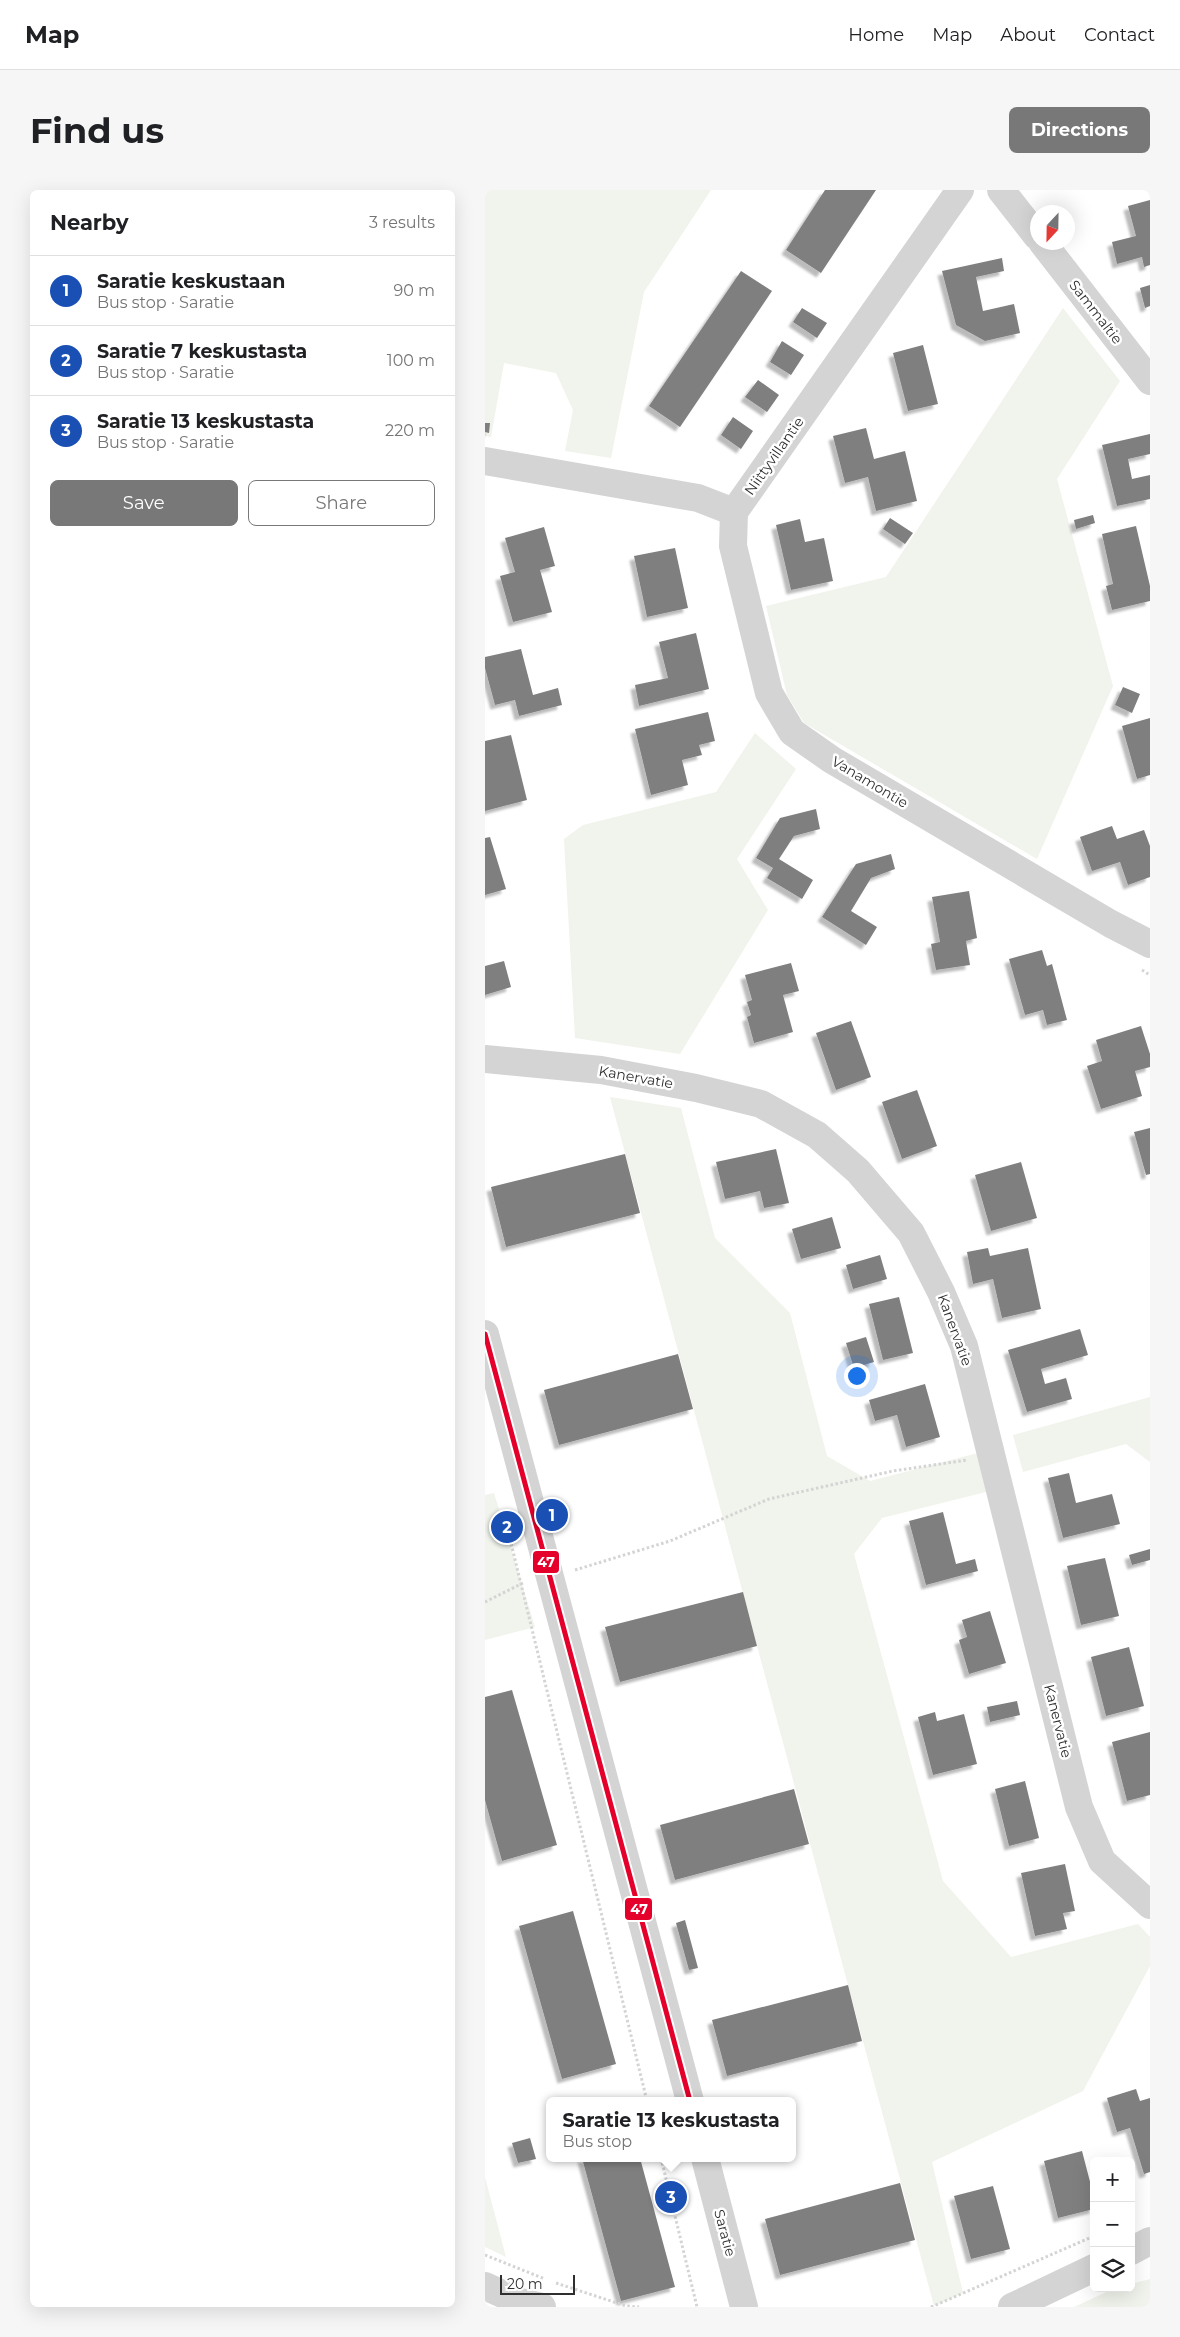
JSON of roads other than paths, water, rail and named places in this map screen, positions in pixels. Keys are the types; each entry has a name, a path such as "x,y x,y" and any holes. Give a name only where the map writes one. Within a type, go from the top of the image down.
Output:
{"street":[{"name":"Niittyvillantie","path":"734,512 960,190"},
{"path":"1001,190 1030,227"},
{"name":"Sammaltie","path":"1048,250 1150,381"},
{"path":"485,461 698,498 734,512"},
{"name":"Vanamontie","path":"734,512 733,546 769,692 792,732 840,764 1111,924 1150,944"},
{"name":"Kanervatie","path":"485,1059 601,1070 696,1088 761,1104 817,1135 858,1171 911,1233 941,1292 964,1346 1079,1806 1102,1861 1150,1905"},
{"path":"485,1334 689,2097"},
{"name":"Saratie","path":"706,2162 744,2307"},
{"path":"1012,2307 1090,2270"},
{"path":"485,2286 521,2302 543,2307"}],"place":[{"name":"Saratie keskustaan","path":"552,1515"},
{"name":"Saratie 7 keskustasta","path":"507,1527"},
{"name":"Saratie 13 keskustasta","path":"671,2197"}]}
